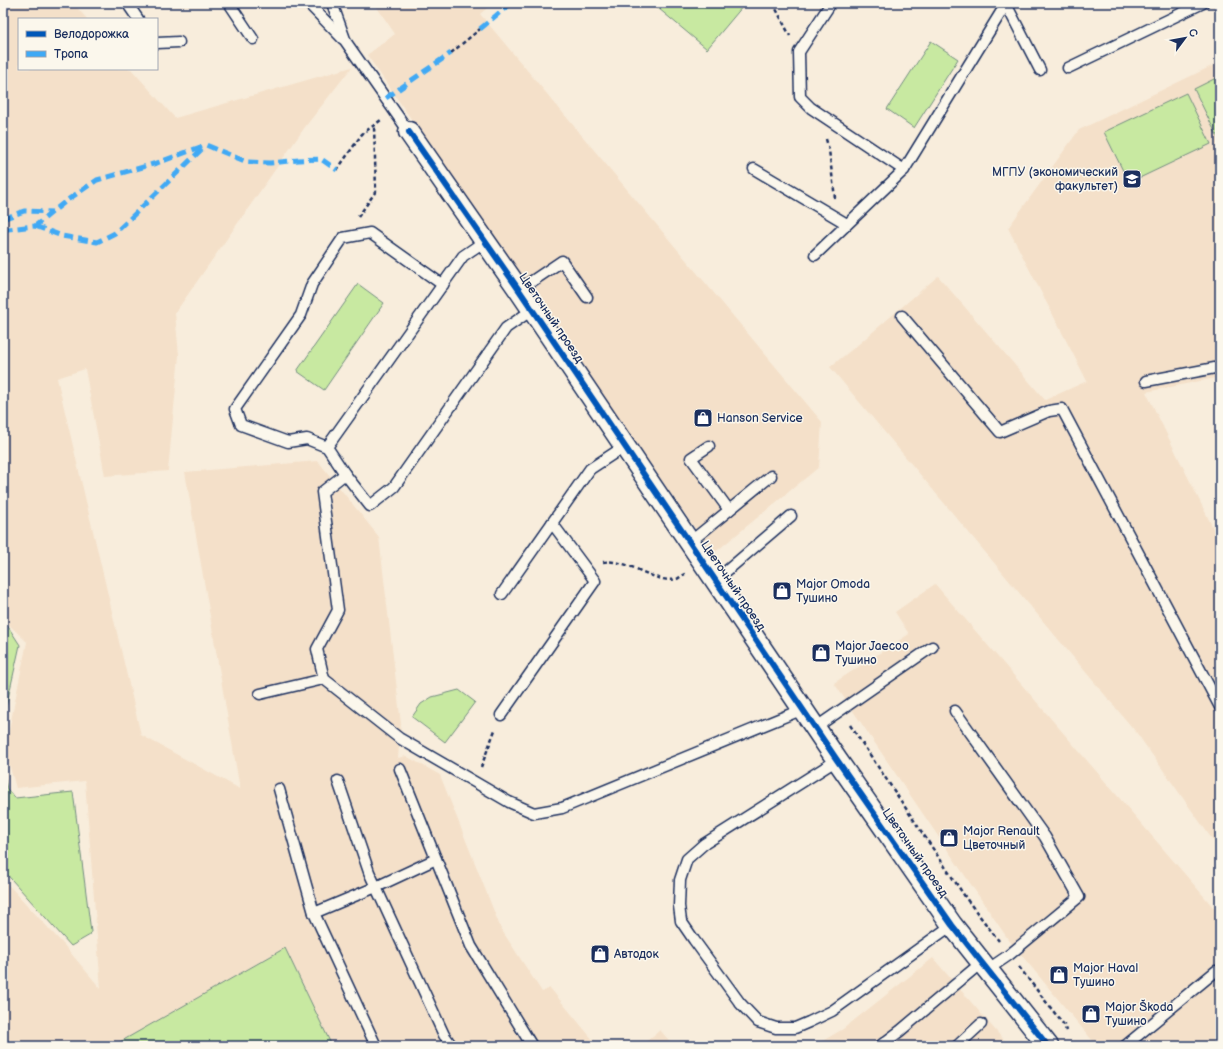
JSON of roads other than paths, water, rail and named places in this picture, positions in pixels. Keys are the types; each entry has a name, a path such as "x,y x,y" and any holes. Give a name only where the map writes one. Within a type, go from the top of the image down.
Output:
{"street":[{"name":"Цветочный проезд","path":"409,132 519,290 815,728 952,925 1048,1046"}],"lane":[{"path":"127,3 137,18"},
{"path":"229,3 253,39"},
{"path":"308,3 346,42 409,132"},
{"path":"332,3 346,42"},
{"path":"831,3 799,52 800,97 819,114 904,170"},
{"path":"1068,68 1203,3"},
{"path":"1008,4 1040,70"},
{"path":"815,255 904,170 1008,4"},
{"path":"158,43 179,42"},
{"path":"754,169 847,224"},
{"path":"443,285 370,233 343,238 312,284 301,315 235,409 241,425 288,442 307,439 327,447 345,474 370,506 394,488 506,328 532,310"},
{"path":"327,447 463,256 484,241"},
{"path":"519,290 562,260 587,297"},
{"path":"902,316 1000,432 1049,412 1062,409 1220,707"},
{"path":"1146,381 1220,366"},
{"path":"502,594 590,469 625,446"},
{"path":"709,446 691,458 729,510"},
{"path":"345,474 322,492 338,610 317,649 324,679 400,738 509,802 534,813 562,808 803,709"},
{"path":"690,542 771,476"},
{"path":"716,580 791,516"},
{"path":"501,715 595,581 552,523"},
{"path":"815,728 932,647"},
{"path":"260,694 324,679"},
{"path":"887,1044 984,966 1009,955 1079,897 1045,837 956,711"},
{"path":"837,760 704,844 687,859 680,880 679,906 681,921 694,940 740,1003 758,1022 776,1028 795,1028 832,1011 952,925"},
{"path":"400,769 471,946 532,1046"},
{"path":"338,781 369,872 444,1035 452,1046"},
{"path":"279,789 314,913 376,1046"},
{"path":"314,913 376,887 436,859"},
{"path":"1125,1046 1216,971"},
{"path":"957,1046 981,1024"}],"place":[{"name":"МГПУ (экономический факультет)","path":"1132,179"},
{"name":"Hanson Service","path":"703,418"},
{"name":"Major Omoda Тушино","path":"782,591"},
{"name":"Major Jaecoo Тушино","path":"821,653"},
{"name":"Major Renault Цветочный","path":"949,838"},
{"name":"Автодок","path":"600,954"},
{"name":"Major Haval Тушино","path":"1059,975"},
{"name":"Major Škoda Тушино","path":"1091,1014"}]}
